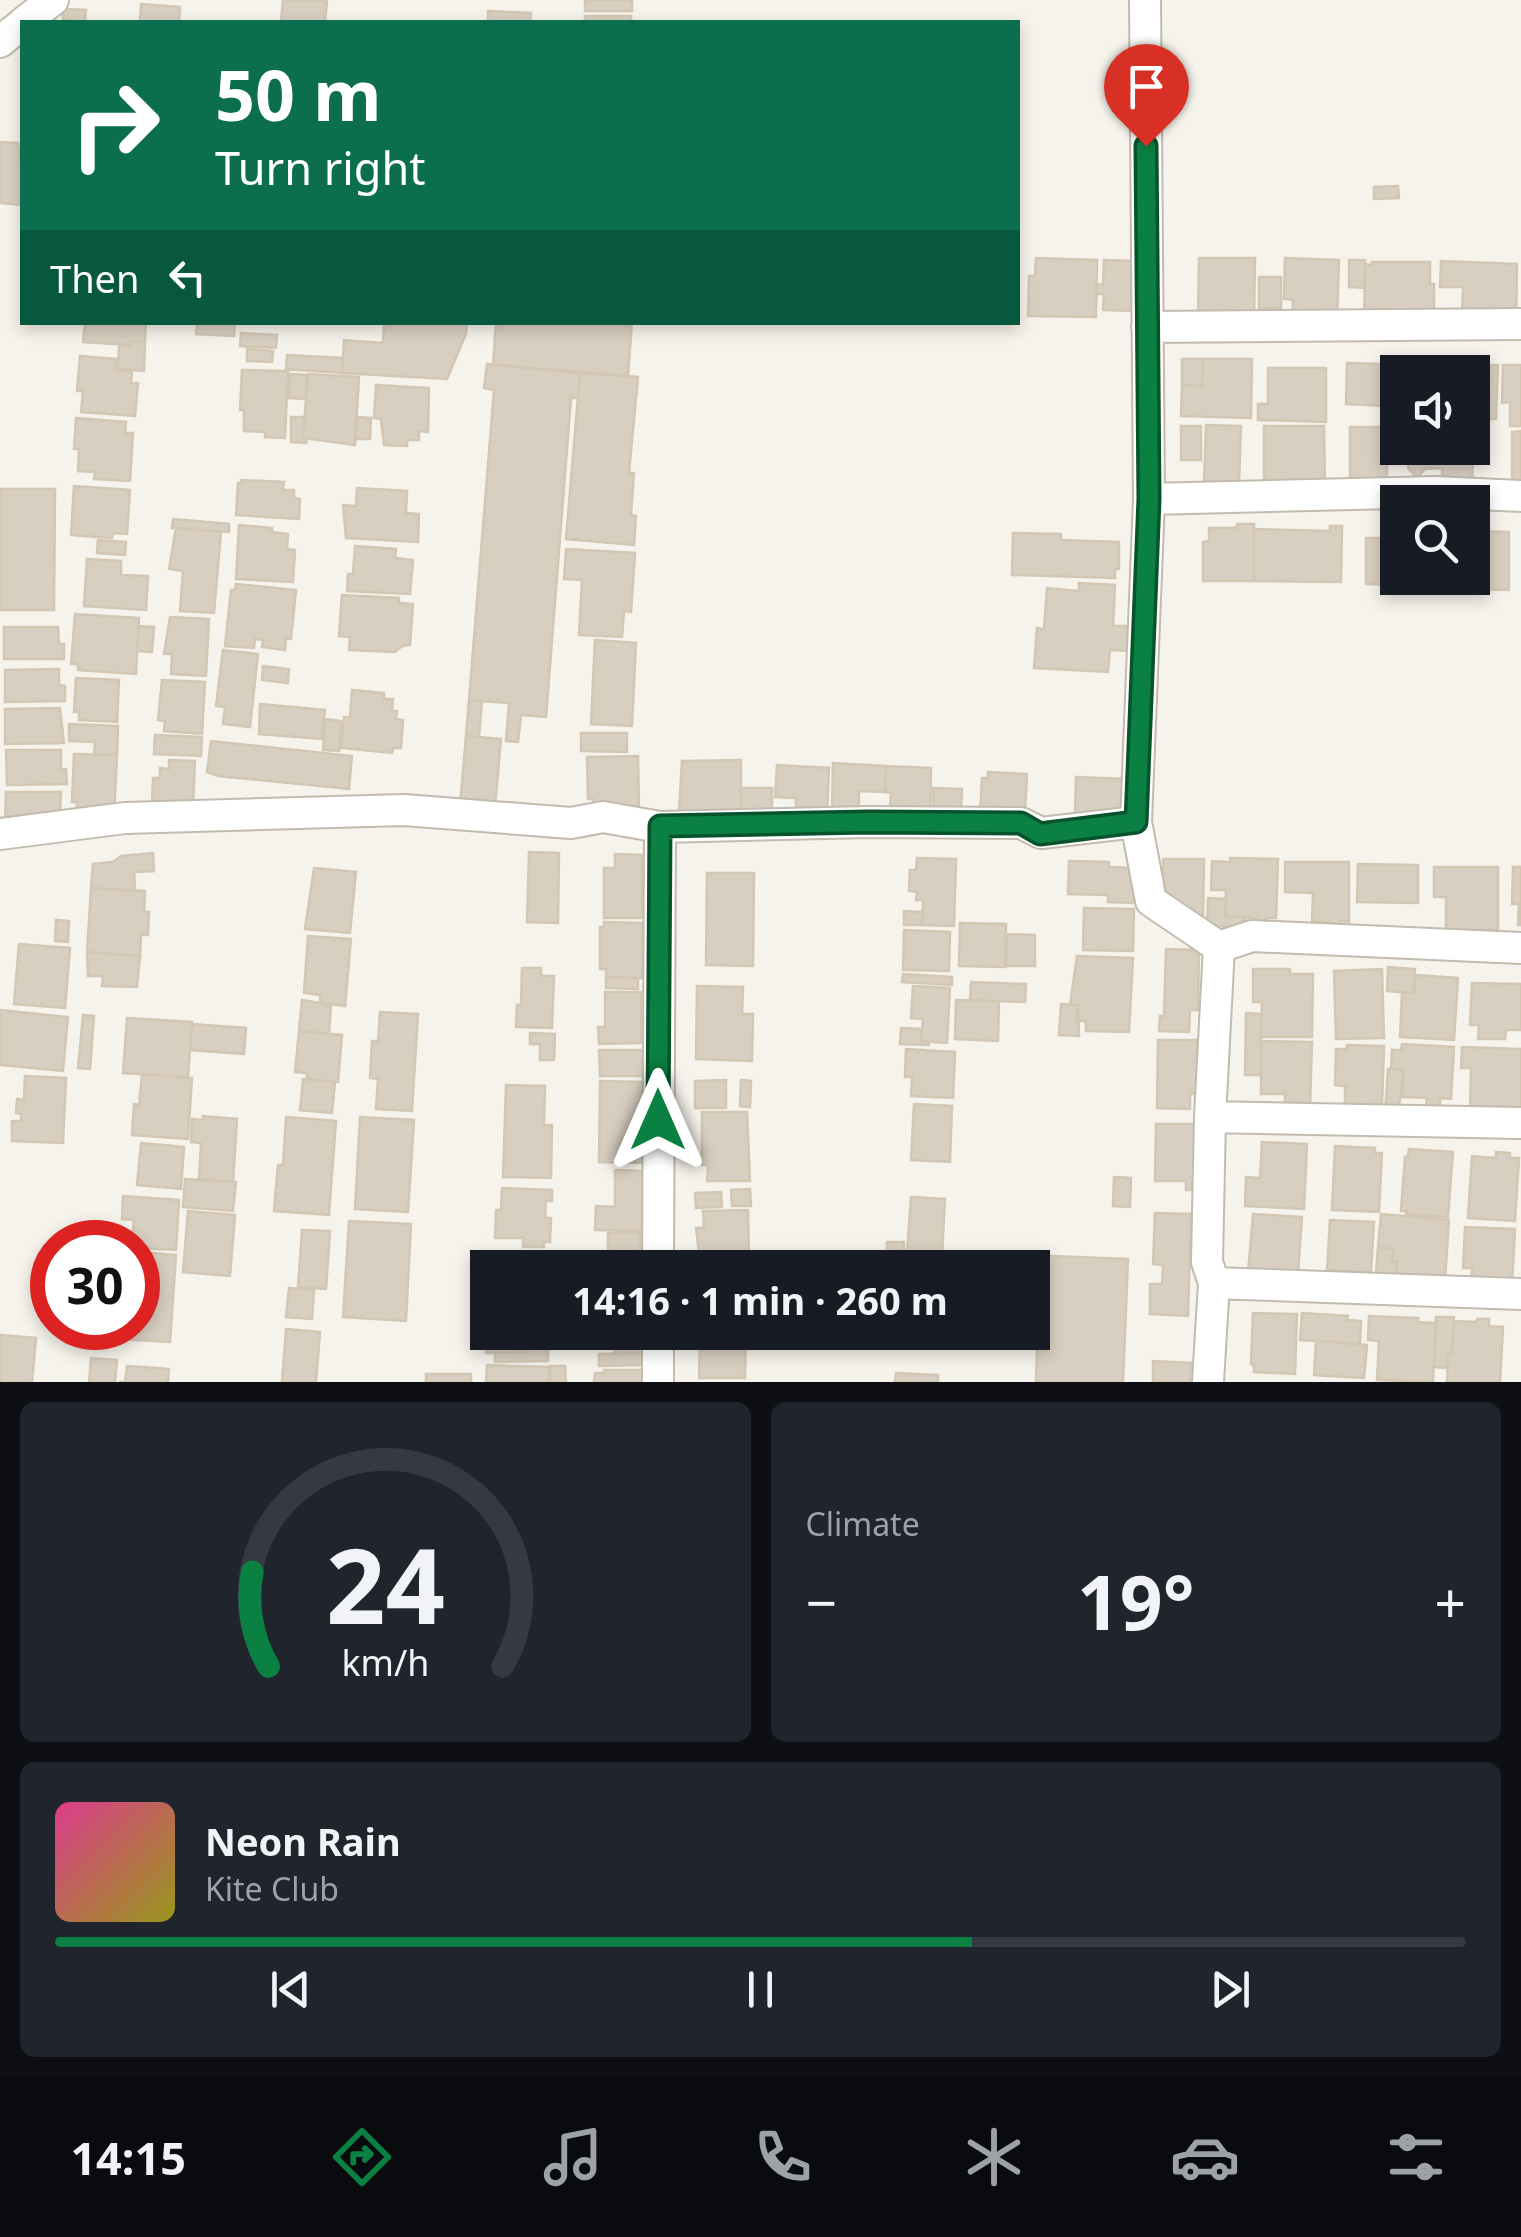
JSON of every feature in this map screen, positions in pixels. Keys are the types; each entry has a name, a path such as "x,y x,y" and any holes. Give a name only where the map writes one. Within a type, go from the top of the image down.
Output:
{"street":[{"path":"27,20 52,0"},
{"path":"1145,0 1149,499 1136,822 1151,901 1218,947"},
{"path":"0,42 20,25"},
{"path":"1147,327 1521,324"},
{"path":"1149,499 1435,492 1521,496"},
{"path":"0,834 125,818 404,810 570,823 603,817 660,826 1021,823 1040,834 1136,822"},
{"path":"658,1250 660,826"},
{"path":"1218,947 1252,936 1521,948"},
{"path":"1208,1382 1214,1283 1207,1262 1210,1117 1218,947"},
{"path":"1210,1117 1521,1123"},
{"path":"1214,1283 1521,1294"},
{"path":"658,1350 658,1382"}],"building":[{"path":"283,0 327,1 325,20 281,20"},
{"path":"585,0 632,0 632,11 585,11"},
{"path":"141,4 180,7 179,20 140,20"},
{"path":"63,9 86,10 85,20 63,20"},
{"path":"488,11 531,13 530,20 488,20"},
{"path":"585,16 631,16 631,20 585,20"},
{"path":"0,142 18,143 20,205 0,203"},
{"path":"1398,186 1399,198 1374,199 1374,187"},
{"path":"1036,258 1097,260 1096,317 1028,316 1029,276 1035,276"},
{"path":"1199,258 1255,258 1254,317 1198,317"},
{"path":"1285,258 1339,260 1337,321 1292,320 1293,300 1284,299"},
{"path":"1104,260 1137,261 1135,311 1103,310 1104,294 1096,294 1097,284 1103,285"},
{"path":"1349,260 1365,260 1365,288 1349,287"},
{"path":"1441,261 1517,264 1516,327 1462,314 1463,287 1440,287"},
{"path":"1430,262 1434,318 1364,325 1365,264"},
{"path":"1259,277 1281,277 1281,308 1259,308"},
{"path":"85,325 146,325 145,342 83,342"},
{"path":"197,325 235,325 234,336 196,334"},
{"path":"384,325 467,325 447,379 342,373 344,340 383,343"},
{"path":"496,325 632,325 628,376 493,365"},
{"path":"241,333 277,335 276,348 240,346"},
{"path":"131,341 145,342 144,371 118,369 119,345 130,345"},
{"path":"247,349 273,351 272,362 247,361"},
{"path":"287,355 343,358 342,373 286,369"},
{"path":"80,356 116,359 115,370 132,371 131,383 138,383 135,416 81,412 83,391 77,391"},
{"path":"1182,359 1203,359 1202,386 1182,385"},
{"path":"1203,359 1252,359 1251,418 1181,416 1182,385 1202,386"},
{"path":"1347,363 1380,364 1380,406 1346,404"},
{"path":"487,364 580,373 578,398 571,398 546,717 521,715 518,742 506,741 509,703 469,700 494,390 484,388"},
{"path":"1490,365 1498,365 1496,419 1490,419"},
{"path":"1503,365 1521,365 1521,426 1510,426 1510,402 1502,403"},
{"path":"1268,368 1326,368 1326,422 1258,420 1258,404 1268,404"},
{"path":"242,370 288,371 285,438 244,431 244,410 240,410"},
{"path":"580,373 638,377 629,473 634,473 634,545 566,539"},
{"path":"290,374 307,375 306,399 289,398"},
{"path":"308,374 359,377 355,445 303,438"},
{"path":"376,385 429,388 428,432 419,431 419,440 407,440 407,446 384,445 381,419 374,418"},
{"path":"291,417 305,417 306,443 291,442"},
{"path":"356,417 371,418 370,439 355,439"},
{"path":"76,418 126,422 125,433 133,433 130,481 94,479 95,472 78,471 79,449 74,449"},
{"path":"1206,425 1241,426 1239,484 1204,483"},
{"path":"1181,426 1201,426 1201,460 1181,460"},
{"path":"1264,426 1324,426 1325,487 1264,484"},
{"path":"1350,427 1380,427 1380,465 1387,465 1387,485 1380,485 1380,489 1350,480"},
{"path":"1521,431 1521,491 1512,491 1512,432"},
{"path":"1473,465 1473,485 1442,485 1442,468 1425,469 1417,478 1408,468"},
{"path":"241,480 284,482 283,490 294,490 294,498 300,499 299,519 236,515"},
{"path":"74,486 130,490 127,534 113,533 112,538 71,535"},
{"path":"357,488 407,491 406,513 419,514 418,542 346,538 343,505 356,506"},
{"path":"0,489 55,489 54,610 0,610"},
{"path":"173,519 229,524 229,532 172,528"},
{"path":"1237,524 1254,524 1254,581 1203,581 1203,542 1209,541 1209,528 1236,528"},
{"path":"239,525 272,528 272,532 288,534 287,549 295,550 293,582 236,579"},
{"path":"1330,526 1342,526 1341,582 1254,581 1254,529 1330,531"},
{"path":"176,528 221,532 214,613 180,611 183,571 169,569"},
{"path":"1490,531 1509,532 1509,590 1490,590"},
{"path":"1013,533 1061,534 1061,540 1119,542 1119,569 1115,569 1115,578 1012,575"},
{"path":"1366,538 1380,538 1380,584 1366,584"},
{"path":"98,540 126,542 125,555 97,553"},
{"path":"355,546 396,549 395,558 413,560 410,594 347,591"},
{"path":"566,549 635,553 631,612 624,611 622,637 579,635 582,580 564,579"},
{"path":"87,559 121,561 121,575 148,576 146,610 84,606"},
{"path":"1079,583 1115,585 1113,626 1129,626 1128,651 1110,650 1108,672 1034,668 1037,628 1044,629 1047,588 1079,591"},
{"path":"236,584 296,590 291,639 286,638 285,650 262,647 263,640 255,639 254,648 225,646 231,590 235,590"},
{"path":"342,595 399,598 399,603 413,604 410,645 395,652 349,650 350,637 339,636"},
{"path":"75,614 139,618 136,674 78,670 78,664 71,664"},
{"path":"170,617 209,619 206,676 171,674 172,654 164,654"},
{"path":"139,626 154,627 152,652 137,651"},
{"path":"4,627 58,627 64,659 4,659"},
{"path":"595,640 636,643 632,726 591,724"},
{"path":"223,650 258,654 250,727 223,724 225,707 216,706"},
{"path":"263,666 289,669 288,683 262,680"},
{"path":"59,669 65,701 5,702 5,670"},
{"path":"76,678 119,680 117,722 79,720 79,712 74,712"},
{"path":"162,680 205,682 202,734 164,731 165,721 158,720"},
{"path":"352,690 384,693 384,699 393,699 392,711 397,711 396,719 403,720 401,748 393,748 392,753 341,748 344,717 350,717"},
{"path":"469,700 482,701 479,737 466,736"},
{"path":"260,704 325,710 322,739 259,734"},
{"path":"60,708 64,743 5,744 5,709"},
{"path":"325,719 341,721 339,751 323,750"},
{"path":"69,724 118,726 117,755 94,755 95,742 69,741"},
{"path":"581,733 627,733 627,752 581,751"},
{"path":"155,735 202,737 201,756 154,754"},
{"path":"466,736 501,739 495,807 460,805"},
{"path":"211,741 352,756 349,789 218,776 207,772"},
{"path":"6,750 61,750 61,770 66,769 67,784 7,785"},
{"path":"74,754 117,755 114,818 76,816 77,802 72,802"},
{"path":"638,756 639,810 594,811 593,799 588,799 587,757"},
{"path":"169,760 195,761 193,806 152,805 153,778 160,778 160,768 169,769"},
{"path":"741,760 741,811 679,812 682,761"},
{"path":"833,763 886,766 885,792 859,791 859,811 832,810"},
{"path":"777,765 829,768 827,812 796,810 796,798 775,797"},
{"path":"886,766 931,768 930,807 890,806 891,793 885,792"},
{"path":"988,772 1027,774 1025,812 980,814 982,778 988,778"},
{"path":"1076,777 1128,779 1126,818 1075,815"},
{"path":"741,788 772,788 772,815 741,816"},
{"path":"933,788 962,789 961,812 933,812"},
{"path":"6,792 61,792 60,812 5,826"},
{"path":"529,852 559,853 558,923 527,922"},
{"path":"153,853 154,871 134,872 135,891 91,888 93,864"},
{"path":"615,854 642,855 642,918 604,918 604,868 615,868"},
{"path":"917,858 956,859 954,926 922,925 923,900 916,900 917,892 909,891 910,870 916,870"},
{"path":"1230,858 1278,859 1276,918 1267,918 1266,924 1256,923 1256,918 1225,916 1226,890 1211,890 1212,861 1231,862"},
{"path":"1163,859 1204,859 1203,921 1163,918"},
{"path":"1069,861 1109,862 1109,867 1135,868 1134,903 1108,902 1108,895 1068,894"},
{"path":"1285,862 1349,862 1349,922 1340,921 1340,928 1329,928 1329,922 1312,922 1313,893 1285,892"},
{"path":"1358,864 1418,865 1418,903 1357,902"},
{"path":"1434,867 1498,867 1498,930 1482,930 1482,936 1470,936 1470,930 1446,930 1446,897 1434,897"},
{"path":"1513,867 1521,867 1521,925 1519,904 1512,904"},
{"path":"314,868 356,872 350,933 305,929"},
{"path":"707,873 754,873 753,966 706,965"},
{"path":"91,888 145,891 148,935 141,935 140,956 87,952"},
{"path":"1208,898 1226,899 1225,916 1245,917 1244,927 1207,926"},
{"path":"1084,908 1134,909 1133,951 1083,950"},
{"path":"904,911 923,912 922,925 904,925"},
{"path":"56,920 69,921 68,942 55,941"},
{"path":"604,922 643,923 642,978 606,977 606,969 600,969 600,927 604,927"},
{"path":"960,923 1006,924 1005,967 959,966"},
{"path":"904,930 950,932 949,971 903,970"},
{"path":"1007,934 1035,935 1035,966 1006,966"},
{"path":"308,936 351,939 345,1006 320,1003 320,995 304,993"},
{"path":"19,944 70,948 65,1008 14,1004"},
{"path":"1166,949 1199,950 1198,1010 1190,1010 1189,1032 1159,1031 1160,1016 1164,1016"},
{"path":"87,952 140,956 137,987 102,986 103,976 88,976"},
{"path":"1077,956 1133,958 1129,1032 1086,1031 1086,1021 1076,1021 1078,1005 1070,1005"},
{"path":"1388,967 1415,969 1414,993 1387,991"},
{"path":"522,968 541,968 541,976 554,976 552,1028 516,1027"},
{"path":"1253,969 1290,969 1290,974 1313,974 1312,1037 1261,1037 1262,1002 1253,1002"},
{"path":"1382,969 1384,1038 1336,1039 1334,971"},
{"path":"903,974 952,977 952,985 902,982"},
{"path":"1415,975 1458,978 1454,1040 1400,1037 1402,992 1414,993"},
{"path":"606,977 638,978 638,989 606,988"},
{"path":"971,982 1026,984 1025,1002 970,1000"},
{"path":"1472,983 1521,984 1521,1030 1506,1030 1505,1039 1478,1039 1479,1025 1470,1025"},
{"path":"697,986 743,987 742,1014 753,1014 752,1061 696,1059"},
{"path":"913,986 950,988 947,1043 921,1041 923,1019 911,1018"},
{"path":"605,992 641,992 641,1043 599,1044 598,1027 605,1027"},
{"path":"302,1000 331,1005 329,1034 299,1031"},
{"path":"956,1000 999,1001 998,1041 955,1039"},
{"path":"1061,1004 1078,1005 1079,1036 1059,1035"},
{"path":"0,1010 68,1017 63,1071 0,1065"},
{"path":"380,1012 418,1014 412,1111 376,1109 378,1079 370,1078 372,1041 378,1041"},
{"path":"1246,1013 1261,1014 1261,1075 1245,1075"},
{"path":"83,1015 94,1016 90,1069 78,1068"},
{"path":"127,1018 192,1022 188,1077 123,1073"},
{"path":"192,1024 246,1028 244,1054 190,1050"},
{"path":"901,1028 922,1029 921,1041 929,1045 900,1044"},
{"path":"299,1031 342,1035 338,1082 307,1079 307,1073 295,1072"},
{"path":"530,1033 555,1034 554,1060 540,1060 540,1044 530,1044"},
{"path":"1158,1040 1197,1040 1197,1094 1190,1094 1190,1109 1157,1108"},
{"path":"1261,1041 1312,1042 1310,1106 1285,1105 1285,1094 1261,1094"},
{"path":"1402,1044 1454,1047 1451,1099 1440,1098 1440,1108 1426,1107 1427,1098 1402,1097 1404,1070 1391,1069 1392,1050 1401,1050"},
{"path":"1347,1045 1384,1046 1382,1106 1345,1106 1345,1086 1335,1085 1336,1049 1347,1049"},
{"path":"1462,1047 1521,1049 1521,1111 1470,1113 1471,1068 1461,1068"},
{"path":"906,1049 955,1052 953,1098 911,1096 912,1077 905,1077"},
{"path":"599,1050 642,1050 643,1076 600,1076"},
{"path":"1388,1069 1404,1070 1398,1113 1385,1112"},
{"path":"142,1074 192,1078 188,1139 132,1135 134,1104 139,1105"},
{"path":"25,1076 66,1078 63,1143 12,1141 12,1121 21,1121 21,1114 16,1113 17,1099 24,1100"},
{"path":"303,1079 335,1082 332,1113 300,1110"},
{"path":"726,1080 726,1108 695,1108 695,1081"},
{"path":"741,1080 751,1081 750,1107 740,1106"},
{"path":"600,1081 644,1082 643,1163 599,1162"},
{"path":"506,1085 545,1086 544,1125 552,1125 551,1178 503,1177"},
{"path":"914,1104 952,1106 950,1162 911,1160"},
{"path":"702,1112 747,1112 750,1181 707,1181 708,1165 702,1165"},
{"path":"203,1116 237,1119 233,1182 199,1179 201,1143 191,1142 192,1119 203,1120"},
{"path":"286,1117 336,1121 329,1215 274,1211 278,1165 283,1165"},
{"path":"360,1117 414,1120 408,1212 355,1209"},
{"path":"1156,1124 1196,1124 1196,1182 1192,1182 1192,1190 1186,1190 1186,1181 1155,1181"},
{"path":"1262,1142 1307,1144 1304,1209 1245,1206 1246,1177 1260,1178"},
{"path":"141,1143 184,1147 181,1189 137,1185"},
{"path":"1335,1146 1375,1148 1375,1153 1382,1153 1379,1212 1332,1210"},
{"path":"1409,1149 1453,1152 1448,1217 1401,1211"},
{"path":"1496,1152 1519,1158 1515,1221 1468,1218 1472,1156 1496,1158"},
{"path":"615,1170 647,1171 646,1231 595,1230 596,1206 615,1207"},
{"path":"1114,1177 1131,1178 1130,1207 1113,1206"},
{"path":"185,1179 236,1182 233,1211 183,1207"},
{"path":"502,1188 552,1190 552,1201 546,1201 545,1218 551,1218 550,1242 544,1242 544,1247 523,1247 523,1238 495,1238"},
{"path":"750,1189 751,1206 732,1206 731,1190"},
{"path":"721,1192 722,1207 696,1208 695,1193"},
{"path":"123,1196 179,1200 176,1250 160,1249 160,1220 122,1219"},
{"path":"911,1197 945,1199 942,1250 907,1250"},
{"path":"748,1210 749,1250 699,1250 696,1228 704,1228 703,1211"},
{"path":"188,1211 235,1215 230,1276 183,1272"},
{"path":"1155,1213 1191,1214 1188,1316 1150,1314 1150,1284 1162,1284 1163,1265 1153,1264"},
{"path":"1253,1214 1302,1217 1298,1274 1248,1273"},
{"path":"1381,1214 1449,1220 1445,1279 1396,1276 1393,1249 1378,1248"},
{"path":"1330,1220 1374,1222 1371,1272 1327,1270"},
{"path":"349,1221 411,1224 406,1321 343,1317"},
{"path":"1465,1227 1515,1229 1512,1285 1471,1283 1472,1268 1463,1268"},
{"path":"302,1230 330,1231 326,1289 298,1287"},
{"path":"608,1233 640,1233 640,1250 608,1250"},
{"path":"887,1242 904,1242 904,1250 887,1250"},
{"path":"1378,1248 1393,1249 1392,1261 1397,1261 1395,1285 1375,1284"},
{"path":"160,1254 176,1255 170,1342 160,1341"},
{"path":"1050,1256 1128,1259 1123,1382 1036,1382 1037,1350 1050,1350"},
{"path":"289,1288 314,1290 312,1319 286,1317"},
{"path":"1253,1313 1297,1314 1295,1374 1254,1372"},
{"path":"1302,1313 1348,1316 1347,1320 1361,1321 1360,1344 1300,1340"},
{"path":"1369,1316 1418,1318 1418,1322 1436,1323 1433,1382 1377,1380 1379,1341 1368,1340"},
{"path":"1436,1317 1454,1317 1447,1368 1434,1367"},
{"path":"1489,1319 1489,1326 1503,1327 1500,1382 1447,1382 1454,1321"},
{"path":"286,1329 320,1332 316,1382 282,1382"},
{"path":"0,1335 30,1338 30,1350 35,1350 32,1382 0,1382"},
{"path":"1316,1341 1367,1345 1364,1378 1314,1375"},
{"path":"486,1350 528,1350 528,1352"},
{"path":"548,1350 548,1361 495,1362 495,1353"},
{"path":"615,1350 646,1350 646,1353 615,1354"},
{"path":"700,1350 746,1350 745,1378 699,1378"},
{"path":"646,1353 646,1365 599,1366 599,1354"},
{"path":"91,1358 117,1360 115,1382 89,1382"},
{"path":"1153,1361 1191,1363 1190,1382 1153,1382"},
{"path":"487,1365 549,1367 549,1382 486,1382"},
{"path":"127,1366 169,1369 168,1382 125,1382"},
{"path":"550,1366 565,1366 566,1382 550,1382"},
{"path":"644,1370 644,1382 594,1382 595,1373"},
{"path":"896,1373 938,1375 938,1382 895,1382"},
{"path":"426,1374 471,1374 471,1382 426,1382"}],"route":[{"path":"658,1120 660,826 1021,823 1040,834 1136,822 1149,499 1146,146"}]}
